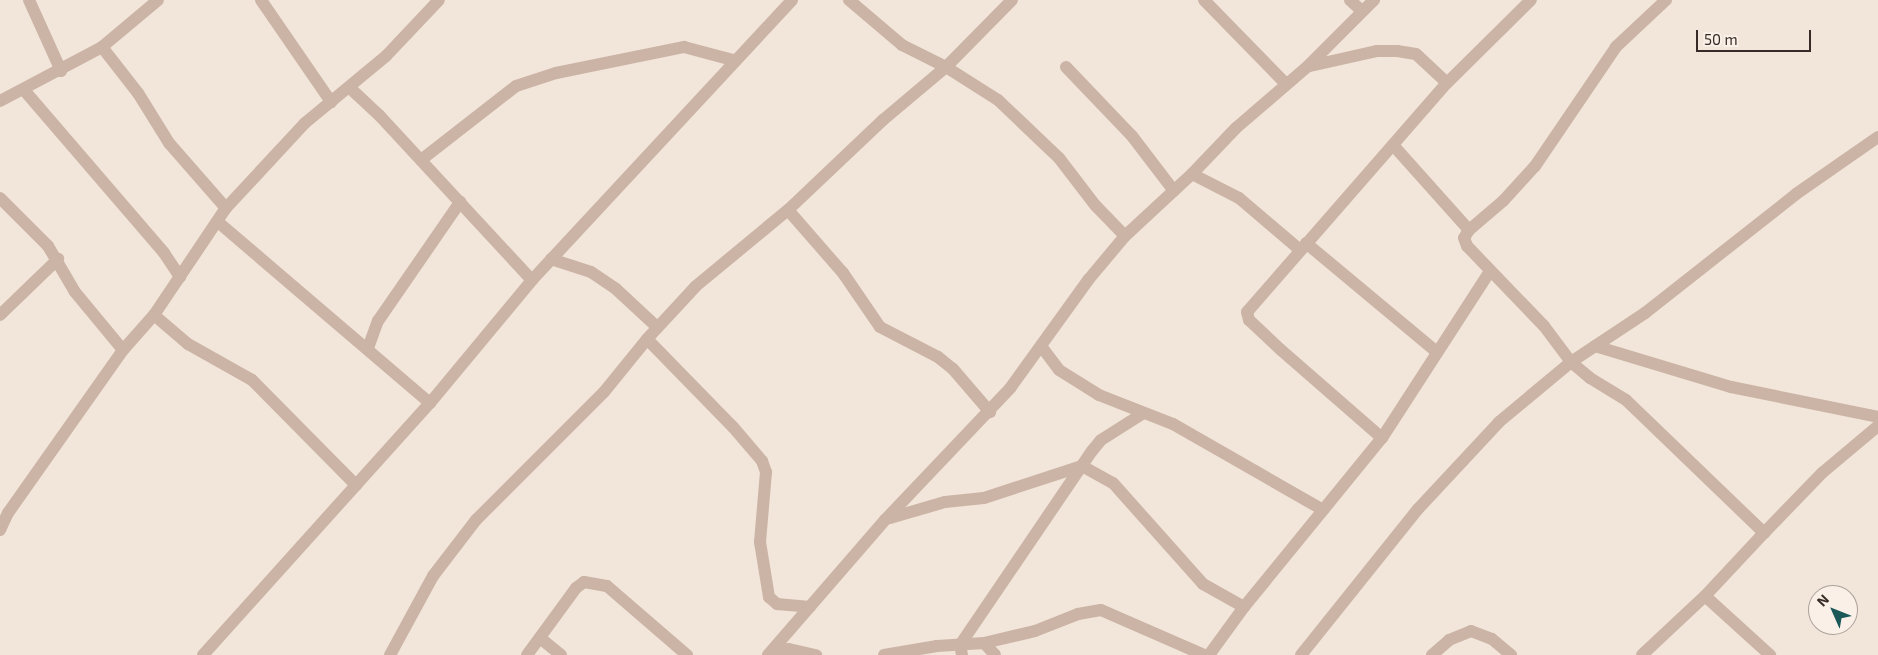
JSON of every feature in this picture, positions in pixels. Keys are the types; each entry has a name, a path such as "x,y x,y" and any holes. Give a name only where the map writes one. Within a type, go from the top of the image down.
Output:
{"street":[{"path":"29,0 61,71"},
{"path":"261,0 331,102"},
{"path":"0,530 4,509 123,350 154,315 226,208 276,152 331,102 350,88 439,0"},
{"path":"203,655 430,403 532,280 733,60 792,0"},
{"path":"849,0 902,45 946,67 998,100 1042,142 1104,216 1125,236"},
{"path":"390,655 433,576 467,530 604,392 657,327 708,274 788,210 883,120 946,67 1012,0"},
{"path":"1204,0 1286,84"},
{"path":"1350,0 1362,11"},
{"path":"769,654 885,520 990,412 1125,236 1192,174 1236,128 1308,67 1374,0"},
{"path":"1382,438 1341,406 1249,320 1247,312 1255,300 1447,82 1531,0"},
{"path":"1666,0 1616,47 1535,166 1469,230 1464,238 1467,246 1544,326 1571,362 1590,378 1626,400 1764,533"},
{"path":"0,101 61,71 102,47 151,3"},
{"path":"102,47 138,93 168,144 226,208"},
{"path":"421,160 516,86 556,73 684,47 733,60"},
{"path":"1308,67 1376,51 1397,51 1416,54 1447,82"},
{"path":"1066,67 1132,136 1174,191"},
{"path":"350,88 421,160 532,280"},
{"path":"24,90 164,253 180,277"},
{"path":"1301,655 1451,474 1499,422 1571,362 1637,318 1796,194 1878,137"},
{"path":"1393,145 1469,230"},
{"path":"1192,174 1239,198 1437,352"},
{"path":"0,198 58,259 75,292 123,350"},
{"path":"368,348 378,321 460,202"},
{"path":"788,210 843,273 880,327 938,357 953,370 990,412"},
{"path":"218,222 310,303 368,348 430,403"},
{"path":"0,315 58,259"},
{"path":"551,259 591,272 616,289 657,327"},
{"path":"1209,655 1244,607 1382,438 1490,271"},
{"path":"154,315 188,344 248,376 331,456 356,485"},
{"path":"647,339 733,427 762,461 766,472 760,542 769,597 777,604 810,607"},
{"path":"1041,346 1059,370 1099,395 1142,414 1182,428 1324,510"},
{"path":"1594,346 1731,387 1878,417"},
{"path":"961,650 1101,440 1142,414"},
{"path":"1642,655 1705,596 1822,473 1878,426"},
{"path":"885,520 945,502 984,498 1082,466 1113,483 1203,584 1244,607"},
{"path":"527,655 576,588 584,582 595,582 607,586 687,655"},
{"path":"1705,596 1770,655"},
{"path":"884,655 961,650 1035,631 1078,614 1101,610 1204,655"},
{"path":"1432,655 1449,640 1471,631 1492,639 1512,655"},
{"path":"540,638 561,655"},
{"path":"984,643 996,655"},
{"path":"769,654 788,649 816,655"}]}
